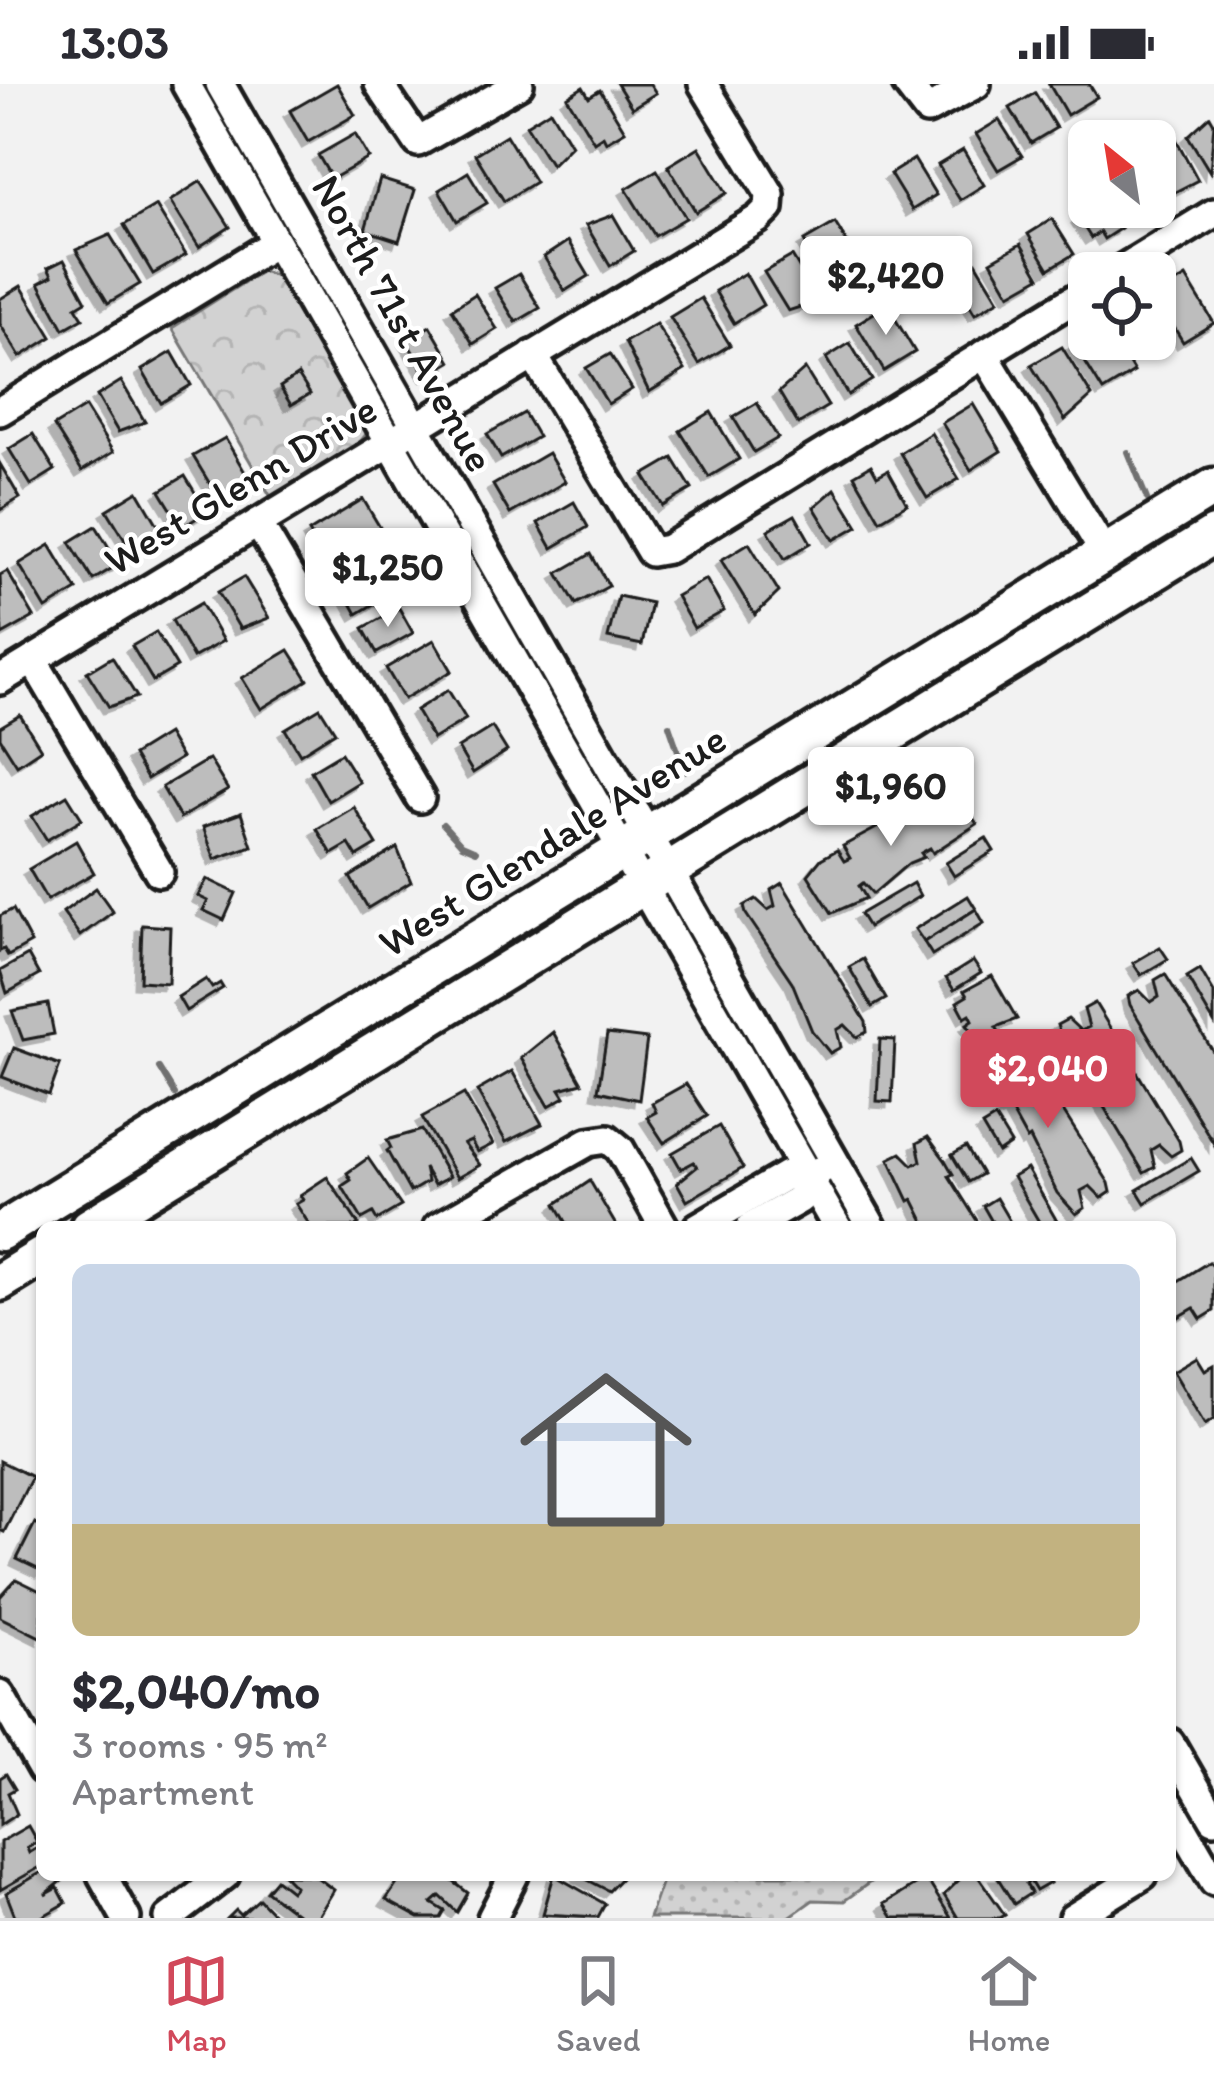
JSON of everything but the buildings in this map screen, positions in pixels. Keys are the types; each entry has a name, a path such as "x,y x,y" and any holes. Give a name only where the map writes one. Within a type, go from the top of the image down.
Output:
{"main road":[{"name":"West Glendale Avenue","path":"0,1232 1214,488"},
{"name":"West Glendale Avenue","path":"98,1221 1214,535"},
{"path":"0,1282 36,1260"}],"street":[{"name":"North 71st Avenue","path":"186,84 275,243 402,434"},
{"name":"North 71st Avenue","path":"220,84 402,434 633,842 869,1221"},
{"path":"379,84 418,142 519,84"},
{"name":"West Glenn Drive","path":"0,680 769,208 770,194 704,84"},
{"path":"907,84 926,110 976,84"},
{"path":"1150,252 1214,213"},
{"path":"0,411 275,243"},
{"path":"532,355 650,551 668,549 1068,303"},
{"path":"983,354 1106,554"},
{"path":"258,523 420,798"},
{"path":"33,660 159,872"},
{"name":"North 71st Avenue","path":"654,878 834,1221"},
{"path":"449,1221 588,1142 608,1139 620,1149 661,1221"},
{"path":"708,1221 787,1175 808,1177 836,1162"},
{"path":"761,1221 800,1198 808,1177"},
{"path":"0,1695 30,1719"},
{"path":"1176,1753 1214,1819"},
{"path":"1176,1816 1214,1881"},
{"path":"105,1881 126,1918"},
{"path":"169,1918 217,1881"},
{"path":"492,1918 511,1881"},
{"path":"1073,1918 1133,1881"}],"green space":[{"path":"262,271 283,278 367,433 357,446 271,497 172,328"},
{"path":"662,1881 872,1881 844,1901 813,1900 788,1918 649,1918"}],"waterway":[{"path":"1128,452 1147,499"},
{"path":"669,725 685,771"},
{"path":"443,824 462,845 476,851"},
{"path":"159,1068 175,1094"}]}
